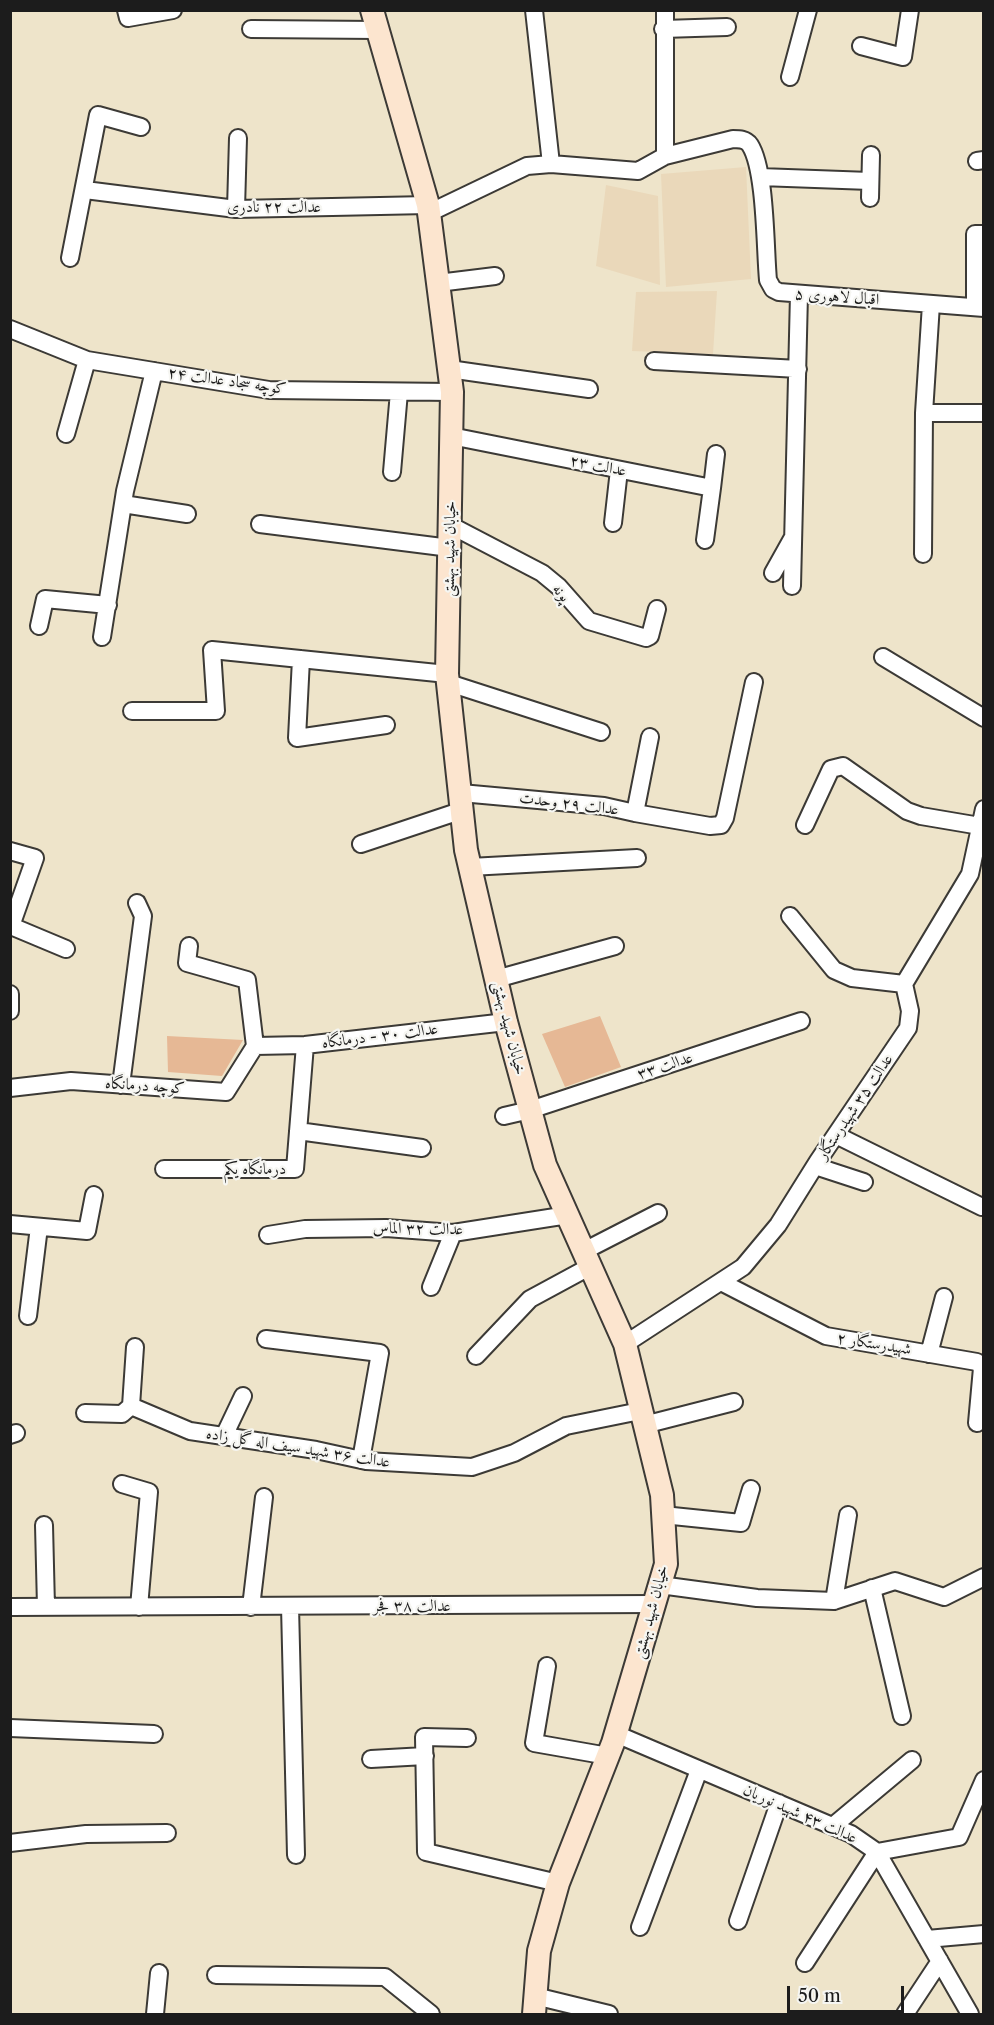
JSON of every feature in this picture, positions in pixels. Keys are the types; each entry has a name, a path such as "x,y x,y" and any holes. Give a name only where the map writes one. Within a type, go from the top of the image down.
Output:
{"main road":[{"name":"خیابان شهید بهشتی","path":"375,20 428,209 452,392 448,679 470,867 506,1022 545,1165 626,1344 662,1496 666,1564 616,1734 558,1883 539,1951 534,2005"}],"street":[{"path":"126,10 128,18 173,10"},
{"path":"534,10 551,164"},
{"path":"428,209 524,168 551,164 639,171 665,156 663,28 665,10"},
{"path":"790,77 808,10"},
{"path":"861,46 903,57 910,10"},
{"path":"250,29 375,20"},
{"path":"663,28 727,27"},
{"path":"70,258 98,115 141,127"},
{"path":"236,209 238,138"},
{"name":"اقبال لاهوری ۵","path":"665,156 733,139 745,140 750,145 760,177 768,280 773,289 779,292 979,308"},
{"path":"870,198 872,155"},
{"path":"760,177 870,181"},
{"name":"عدالت ۲۲ نادری","path":"85,190 236,209 428,209"},
{"path":"974,234 979,308"},
{"path":"438,283 495,276"},
{"path":"792,586 799,294"},
{"path":"923,554 924,413 931,304"},
{"name":"کوچه سجاد عدالت ۲۴","path":"10,329 87,360 269,390 452,392"},
{"path":"66,434 87,360"},
{"path":"654,361 798,369"},
{"path":"449,369 589,389"},
{"path":"102,637 123,504 154,371"},
{"path":"392,472 399,392"},
{"path":"924,413 984,413"},
{"name":"عدالت ۲۳","path":"451,436 712,488"},
{"path":"705,540 716,454"},
{"path":"613,524 619,470"},
{"path":"123,504 187,514"},
{"path":"260,524 450,548"},
{"name":"پونه","path":"450,525 542,573 559,587 589,621 646,638 650,636 657,609"},
{"path":"773,573 794,536"},
{"path":"39,626 45,599 108,605"},
{"path":"132,711 216,711 212,650 301,659 448,679 601,732"},
{"path":"883,657 984,718"},
{"path":"301,659 297,738 386,724"},
{"path":"635,813 710,826 721,825 725,818 754,682"},
{"name":"عدالت ۲۹ وحدت","path":"462,801 604,806 635,813 650,737"},
{"path":"805,825 831,769 843,766 907,811 921,816 980,826"},
{"path":"361,844 462,801"},
{"path":"790,916 834,970 852,978 904,984 970,874 984,809"},
{"path":"10,851 35,858 11,926 66,950"},
{"path":"470,867 637,858"},
{"path":"122,1084 143,916 137,903"},
{"path":"189,946 187,963 247,980 255,1046"},
{"path":"496,979 615,946"},
{"name":"عدالت ۳۵ شهیدرستگار","path":"626,1344 743,1267 778,1225 908,1028 910,1011 904,984"},
{"path":"10,994 10,1011"},
{"name":"عدالت ۳۳","path":"504,1116 530,1110 801,1021"},
{"name":"عدالت ۳۰ - درمانگاه","path":"255,1046 305,1045 506,1022"},
{"name":"درمانگاه یکم","path":"164,1170 295,1169 305,1045"},
{"name":"کوچه درمانگاه","path":"10,1088 71,1081 226,1092 255,1046"},
{"path":"298,1131 422,1148"},
{"path":"836,1135 981,1207"},
{"path":"815,1166 864,1182"},
{"path":"10,1224 87,1230 94,1195"},
{"path":"476,1356 530,1299 658,1213"},
{"name":"عدالت ۳۲ الماس","path":"268,1235 305,1229 386,1228 453,1233 568,1215"},
{"path":"27,1316 39,1227"},
{"path":"431,1287 453,1233"},
{"name":"شهیدرستگار ۲","path":"721,1282 826,1336 981,1365 977,1423"},
{"path":"929,1354 944,1297"},
{"path":"266,1339 380,1353 361,1460"},
{"path":"85,1413 122,1414 130,1406 135,1347"},
{"path":"224,1436 243,1396"},
{"name":"عدالت ۳۶ شهید سیف اله گل زاده","path":"130,1406 190,1431 316,1450 361,1460 472,1467 514,1453 566,1426 642,1418 734,1402"},
{"path":"122,1484 149,1492 139,1607"},
{"path":"663,1515 741,1523 751,1489"},
{"path":"251,1607 264,1497"},
{"path":"834,1600 848,1515"},
{"path":"44,1525 46,1607"},
{"name":"عدالت ۳۸ فجر","path":"10,1606 251,1607 657,1594 834,1600 895,1581 944,1597 984,1577"},
{"path":"872,1588 902,1716"},
{"path":"290,1606 296,1855"},
{"path":"547,1666 534,1743 608,1756"},
{"path":"10,1728 154,1734"},
{"name":"عدالت ۴۳ شهید نوریان","path":"616,1734 851,1834 878,1852 970,2014"},
{"path":"467,1738 424,1737 426,1852 558,1883"},
{"path":"370,1759 425,1756"},
{"path":"833,1826 912,1760"},
{"path":"640,1927 699,1770"},
{"path":"806,1963 878,1852 959,1837 984,1780"},
{"path":"738,1921 779,1803"},
{"path":"10,1844 86,1833 167,1833"},
{"path":"927,1939 984,1934"},
{"path":"905,2014 940,1961"},
{"path":"155,2014 159,1973"},
{"path":"216,1974 385,1977 432,2014"},
{"path":"534,2005 609,2014"}],"shaded area":[{"path":"746,167 751,279 666,287 661,174"},
{"path":"606,185 658,196 660,285 596,266"},
{"path":"717,291 713,354 632,351 636,292"}],"building":[{"path":"600,1016 621,1067 565,1087 542,1034"},
{"path":"167,1036 243,1040 222,1076 168,1072"}]}
